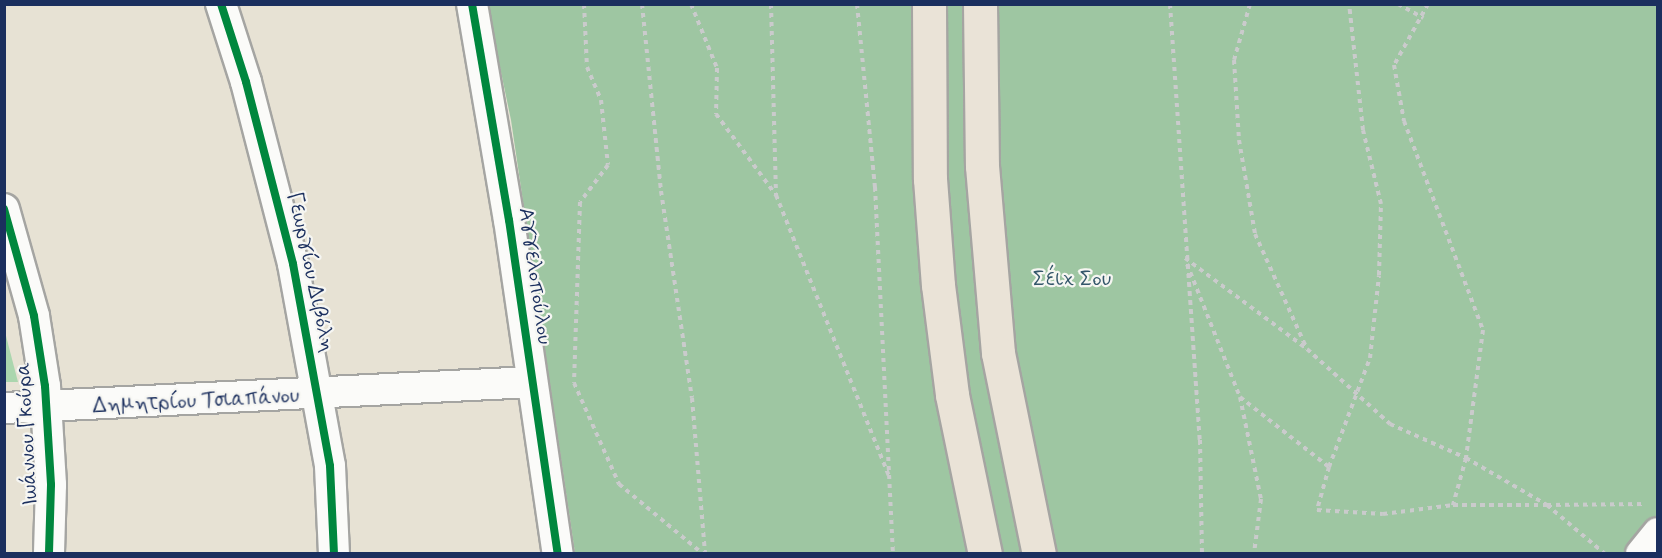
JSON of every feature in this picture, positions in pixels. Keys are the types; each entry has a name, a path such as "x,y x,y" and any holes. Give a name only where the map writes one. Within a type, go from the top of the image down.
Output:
{"highway":[{"path":"928,4 930,179 938,285 952,395 985,554"},
{"path":"980,4 982,166 998,353 1039,554"}],"street":[{"name":"Γεωργίου Διβόλη","path":"221,4 278,202 318,394 330,466 334,554"},
{"name":"Αγγελοπούλου","path":"472,4 509,220 558,554"},
{"name":"Ιωάννου Γκούρα","path":"6,222 39,340 47,408 49,554"},
{"name":"Δημητρίου Τσιαπάνου","path":"4,408 47,408 532,382"},
{"path":"1641,554 1658,533"}],"path":[{"path":"584,4 587,67 601,100 608,165 580,202 574,383 619,484 704,554"},
{"path":"642,4 661,190 692,398 704,554"},
{"path":"691,4 717,68 716,114 777,195 891,482"},
{"path":"771,4 777,195"},
{"path":"857,4 875,188 893,554"},
{"path":"1170,4 1185,258 1200,440 1202,554"},
{"path":"1250,4 1234,60 1239,140 1255,234 1307,349"},
{"path":"1349,4 1363,130 1381,204 1379,275 1370,358 1329,467 1317,510 1383,514 1453,505 1650,504"},
{"path":"1398,4 1423,18"},
{"path":"1428,4 1423,18 1394,65 1404,122 1483,330 1466,458 1453,505"},
{"path":"1185,258 1307,349 1390,424 1466,458 1547,505 1605,554"},
{"path":"1185,258 1240,397 1261,499 1254,554"},
{"path":"1240,397 1329,467"}],"green space":[{"name":"Σέιχ Σου","path":"487,5 1657,5 1657,553 575,553 511,120"},
{"path":"5,332 18,382 5,382"}],"cycle path":[{"path":"221,4 246,82 293,264 330,466 334,554"},
{"path":"472,4 509,220 558,554"},
{"path":"4,209 34,316 45,386 51,485 49,554"}]}
